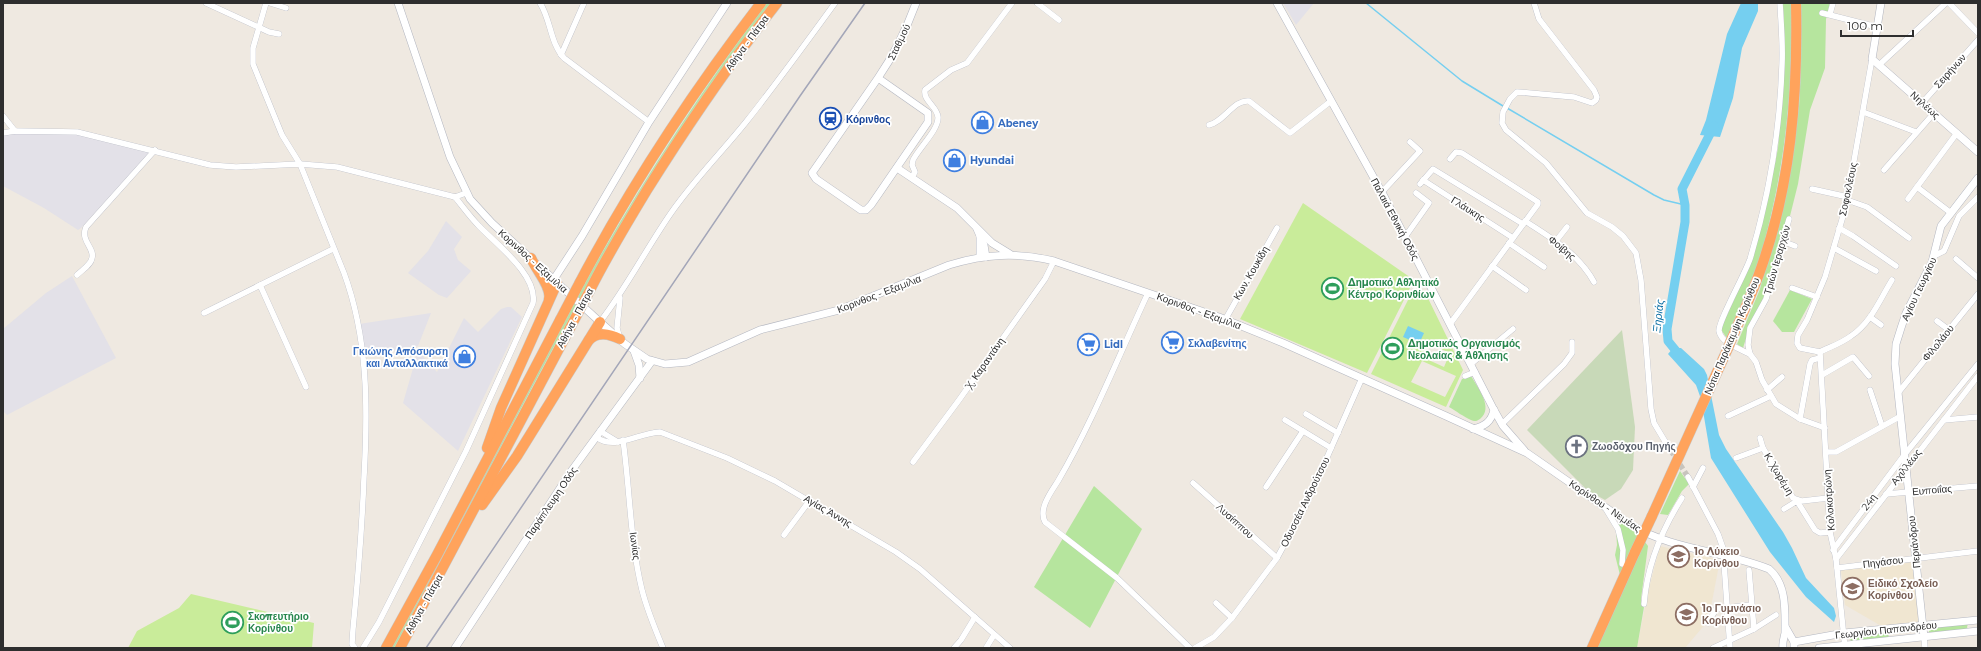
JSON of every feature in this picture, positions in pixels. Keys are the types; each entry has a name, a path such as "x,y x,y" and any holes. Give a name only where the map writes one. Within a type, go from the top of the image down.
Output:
{"highway":[{"name":"Αθήνα - Πάτρα","path":"386,648 580,282 617,217 661,145 709,74 762,3"},
{"name":"Αθήνα - Πάτρα","path":"400,648 627,223 672,151 723,76 777,3"},
{"name":"Νότια Παράκαμψη Κορίνθου","path":"1592,648 1718,370 1759,275 1781,196 1796,94 1796,3"},
{"path":"531,258 537,272 549,288 549,299"},
{"path":"472,488 501,408 549,299 555,281"},
{"path":"459,539 517,456 600,322"},
{"path":"587,342 600,334 620,339"}],"street":[{"path":"206,3 258,27 278,34"},
{"path":"266,3 253,48 253,64 282,135 300,164 350,288 363,354 367,403 362,532 352,644 355,648"},
{"path":"270,3 286,8"},
{"name":"Κορινθος - Εξαμιλια","path":"398,3 450,157 466,193 486,218 600,322 634,350 652,361 674,364 694,360 760,330 839,310 949,265 983,257 1030,255 1054,261 1225,320 1362,378 1527,453"},
{"path":"540,3 546,13 561,55 649,122"},
{"path":"561,55 584,3"},
{"path":"555,281 649,122 727,3"},
{"path":"600,322 622,293 675,208 700,174 746,123 835,3"},
{"name":"Σταθμού","path":"897,168 871,205 863,210 816,179 812,173 878,78 900,41 916,3"},
{"path":"912,177 915,172 912,165 913,160 937,122 936,112 925,97 925,90 951,70 968,63 1012,3"},
{"path":"1037,3 1059,20"},
{"name":"Παλαιά Εθνική Οδός","path":"1277,3 1382,192 1494,410 1502,424 1527,453"},
{"path":"1534,3 1539,18 1594,90 1597,97 1592,103 1574,97 1519,92 1514,94 1507,104 1503,112 1502,122 1506,130 1546,163 1587,213 1612,227 1623,236 1636,253 1640,280 1651,409 1654,423 1666,443"},
{"path":"1750,354 1725,341 1720,336 1719,330 1720,324 1750,259 1772,159 1780,108 1782,62 1780,3"},
{"path":"1830,14 1833,3"},
{"name":"Σοφοκλέους","path":"1820,352 1800,348 1797,343 1798,335 1807,320 1817,297 1834,248 1848,198 1882,3"},
{"path":"1879,65 1948,3 1978,33"},
{"path":"1822,13 1877,27"},
{"name":"Σειρήνων","path":"1923,102 1978,40"},
{"name":"Νηλέως","path":"1872,59 1923,102 1978,152"},
{"path":"878,78 928,113 929,117 928,122 897,168 956,208 997,247 1012,255"},
{"path":"1209,125 1220,121 1236,106 1249,101 1290,133 1331,101"},
{"path":"1863,112 1916,132"},
{"path":"1884,170 1934,113"},
{"path":"3,116 15,131"},
{"path":"3,133 15,131 77,132 155,150 210,165 236,167 300,164 337,167 455,197 466,193"},
{"path":"1908,199 1957,133"},
{"path":"1382,192 1420,151 1410,142"},
{"path":"77,275 92,258 93,254 84,236 86,227 155,150"},
{"path":"1450,159 1456,152 1462,153 1538,202 1450,324"},
{"name":"Φοίβης","path":"1422,182 1433,169 1556,241 1582,265 1594,282"},
{"name":"Αγίου Γεωργίου","path":"1906,457 1895,364 1896,344 1906,313 1934,256 1941,226 1978,178"},
{"name":"Γλάυκης","path":"1422,182 1513,238"},
{"path":"1917,187 1951,213"},
{"path":"1812,189 1848,198 1867,207 1909,238"},
{"path":"1405,237 1429,202 1416,193"},
{"path":"363,648 378,622 466,451 533,303 534,295 532,289 522,270 478,226 455,197"},
{"path":"1934,256 1944,251 1959,216 1978,197"},
{"name":"Τριών Ιεραρχών","path":"1789,219 1766,299 1752,323 1748,336 1750,354 1756,362 1767,390 1776,404 1800,419 1825,428"},
{"path":"974,224 980,236 978,245 983,257"},
{"path":"1556,241 1567,227"},
{"name":"Κων. Κουκίδη","path":"1225,320 1277,228"},
{"path":"1839,228 1896,266"},
{"path":"1782,241 1795,246"},
{"path":"1509,243 1544,267"},
{"path":"1834,248 1876,271"},
{"path":"204,313 334,249"},
{"path":"1956,259 1978,278"},
{"name":"Χ. Καραντάνη","path":"913,462 1045,279 1054,261"},
{"path":"1492,266 1526,290"},
{"path":"1820,352 1852,336 1870,317 1892,280"},
{"path":"260,285 306,387"},
{"path":"1792,288 1817,297"},
{"path":"620,339 617,328 619,303 622,293"},
{"path":"1148,293 1079,441 1046,504 1043,518 1050,527 1117,578 1190,648"},
{"name":"Φιλολάου","path":"1898,393 1978,294"},
{"path":"1870,317 1881,325"},
{"path":"1936,321 1949,330"},
{"path":"1471,364 1513,329"},
{"path":"1502,424 1564,364 1572,353 1572,342"},
{"path":"634,350 639,365 640,378"},
{"name":"Κολοκοτρώνη","path":"1820,352 1830,532 1836,559 1845,647"},
{"path":"1822,375 1853,357 1869,376"},
{"path":"1800,419 1810,364 1812,360 1820,358"},
{"name":"Παράπλευρη Οδός","path":"455,648 598,434 652,361"},
{"name":"Αχιλλέως","path":"1906,457 1978,364"},
{"path":"1465,376 1475,372"},
{"name":"Αχιλλέως","path":"1836,559 1978,376"},
{"path":"1767,390 1782,377"},
{"name":"Οδυσσέα Ανδρούτσου","path":"1195,648 1214,637 1232,618 1277,558 1306,505 1362,378"},
{"path":"1870,390 1882,426"},
{"path":"1728,416 1771,396"},
{"path":"1473,429 1487,424 1492,418 1494,410"},
{"path":"1306,414 1338,433"},
{"path":"1826,452 1836,452 1901,416"},
{"path":"1944,420 1978,417"},
{"path":"1285,420 1331,448"},
{"path":"1266,486 1303,431"},
{"name":"Αγίας Άννης","path":"621,441 648,432 660,432 676,437 775,481 810,500 896,552 920,569 1010,648"},
{"path":"598,434 621,441"},
{"name":"Κ. Χωρέμη","path":"1760,438 1763,448 1785,486 1797,501 1828,498"},
{"name":"Ιωνίας","path":"621,441 642,589 649,614 663,648"},
{"path":"1736,458 1763,448"},
{"name":"Κορίνθου - Νεμέας","path":"1527,453 1638,529 1659,539 1765,567 1776,575 1781,585 1784,624 1789,644"},
{"name":"Περιάνδρου","path":"1906,457 1925,648"},
{"name":"24η","path":"1833,550 1906,457"},
{"path":"1693,487 1703,468"},
{"path":"1688,477 1718,534 1723,548 1730,648"},
{"name":"Λυσίππου","path":"1192,483 1277,558"},
{"name":"Ευποιΐας","path":"1886,494 1978,486"},
{"path":"1644,604 1649,571 1659,539 1682,498"},
{"path":"784,535 810,500"},
{"path":"1784,509 1797,501 1815,530 1820,533 1830,532"},
{"path":"1604,506 1618,529 1622,550 1622,564"},
{"name":"Πηγάσου","path":"1837,568 1916,557 1978,551"},
{"path":"1749,570 1754,629"},
{"path":"1216,603 1232,618"},
{"path":"1708,623 1716,609 1751,605"},
{"path":"1713,648 1754,629 1776,615"},
{"path":"954,648 975,617"},
{"name":"Γεωργίου Παπανδρέου","path":"1789,644 1844,633 1978,620"},
{"name":"Γεωργίου Παπανδρέου","path":"1819,648 1845,647 1978,631"},
{"path":"986,648 994,635"}],"shaded area":[{"path":"1283,3 1314,3 1296,25"},
{"path":"17,132 66,133 87,136 151,151 78,230 44,208 3,186 3,134"},
{"path":"446,221 462,237 454,249 458,260 471,271 447,298 439,295 408,273 428,251"},
{"path":"72,276 116,358 7,415 3,411 3,329 46,293"},
{"path":"511,307 522,317 458,451 403,403 418,351 437,372 464,318 478,332 501,309"},
{"path":"431,313 418,346 365,356 359,324"},
{"path":"1660,546 1720,560 1707,622 1685,648 1637,648 1647,596"},
{"path":"1913,562 1920,624 1883,627 1845,605 1841,570"}],"green space":[{"path":"767,3 771,3 720,72 628,215 585,289 426,591 394,648 391,648 611,237 674,135"},
{"path":"1783,3 1791,3 1791,56 1788,109 1780,173 1766,237 1754,278 1728,340 1722,331 1722,326 1749,267 1769,194 1778,148 1785,57"},
{"path":"1800,3 1830,3 1826,19 1825,68 1810,110 1798,184 1790,216 1788,216 1765,294 1747,335 1743,348 1737,344 1760,289 1784,195 1799,107 1801,66"},
{"name":"Δημοτικό Αθλητικό Κέντρο Κορινθίων","path":"1303,203 1414,280 1367,373 1240,319"},
{"name":"Δημοτικός Οργανισμός Νεολαίας & Άθλησης","path":"1424,290 1463,370 1446,407 1371,374 1408,300","holes":["1428,343 1450,353 1444,367 1422,357","1422,361 1456,376 1445,397 1411,382"]},
{"path":"1790,290 1812,299 1794,332 1782,332 1773,321"},
{"path":"1622,330 1635,427 1633,470 1621,489 1605,500 1587,490 1527,430"},
{"path":"1471,376 1481,392 1485,404 1484,414 1476,421 1468,419 1449,407 1462,379"},
{"path":"1680,471 1689,484 1682,491 1668,515 1660,514"},
{"path":"1094,486 1142,529 1090,628 1034,587"},
{"path":"1621,521 1639,534 1648,546 1641,599 1644,607 1637,648 1597,648 1623,587 1615,555 1617,545 1616,529"},
{"name":"Σκοπευτήριο Κορίνθου","path":"191,594 314,623 312,648 128,648 137,631 179,608"},
{"path":"1968,624 1968,630 1929,633 1929,628"},
{"path":"1888,633 1889,639 1851,642 1850,637"}],"water":[{"path":"1741,3 1758,3 1758,11 1742,48 1733,98 1720,137 1700,135 1706,120 1727,34"},
{"path":"1408,326 1424,333 1419,344 1403,337"},
{"path":"1673,348 1681,348 1704,369 1707,375 1719,435 1726,449 1783,532 1806,578 1834,608 1836,616 1834,622 1806,597 1770,552 1711,458 1701,399 1696,385 1668,354"}],"waterway":[{"path":"1366,3 1462,81 1503,106"},
{"path":"1507,108 1654,195 1664,200 1685,205"},
{"name":"Ξηριάς","path":"1681,357 1668,341 1667,329 1685,222 1685,205 1682,189 1714,126"}],"tunnel":[{"path":"1666,443 1688,477"}],"railway":[{"path":"426,648 800,96 865,3"}],"place":[{"name":"Κόρινθος","path":"831,119"},
{"name":"Abeney","path":"983,123"},
{"name":"Hyundai","path":"954,160"},
{"name":"Δημοτικό Αθλητικό Κέντρο Κορινθίων","path":"1333,288"},
{"name":"Σκλαβενίτης","path":"1172,343"},
{"name":"Lidl","path":"1088,344"},
{"name":"Δημοτικός Οργανισμός Νεολαίας & Άθλησης","path":"1393,349"},
{"name":"Γκιώνης Απόσυρση και Ανταλλακτικά","path":"464,357"},
{"name":"Ζωοδόχου Πηγής","path":"1576,446"},
{"name":"1ο Λύκειο Κορίνθου","path":"1679,557"},
{"name":"Ειδικό Σχολείο Κορίνθου","path":"1853,589"},
{"name":"1ο Γυμνάσιο Κορίνθου","path":"1686,614"},
{"name":"Σκοπευτήριο Κορίνθου","path":"232,622"}]}
